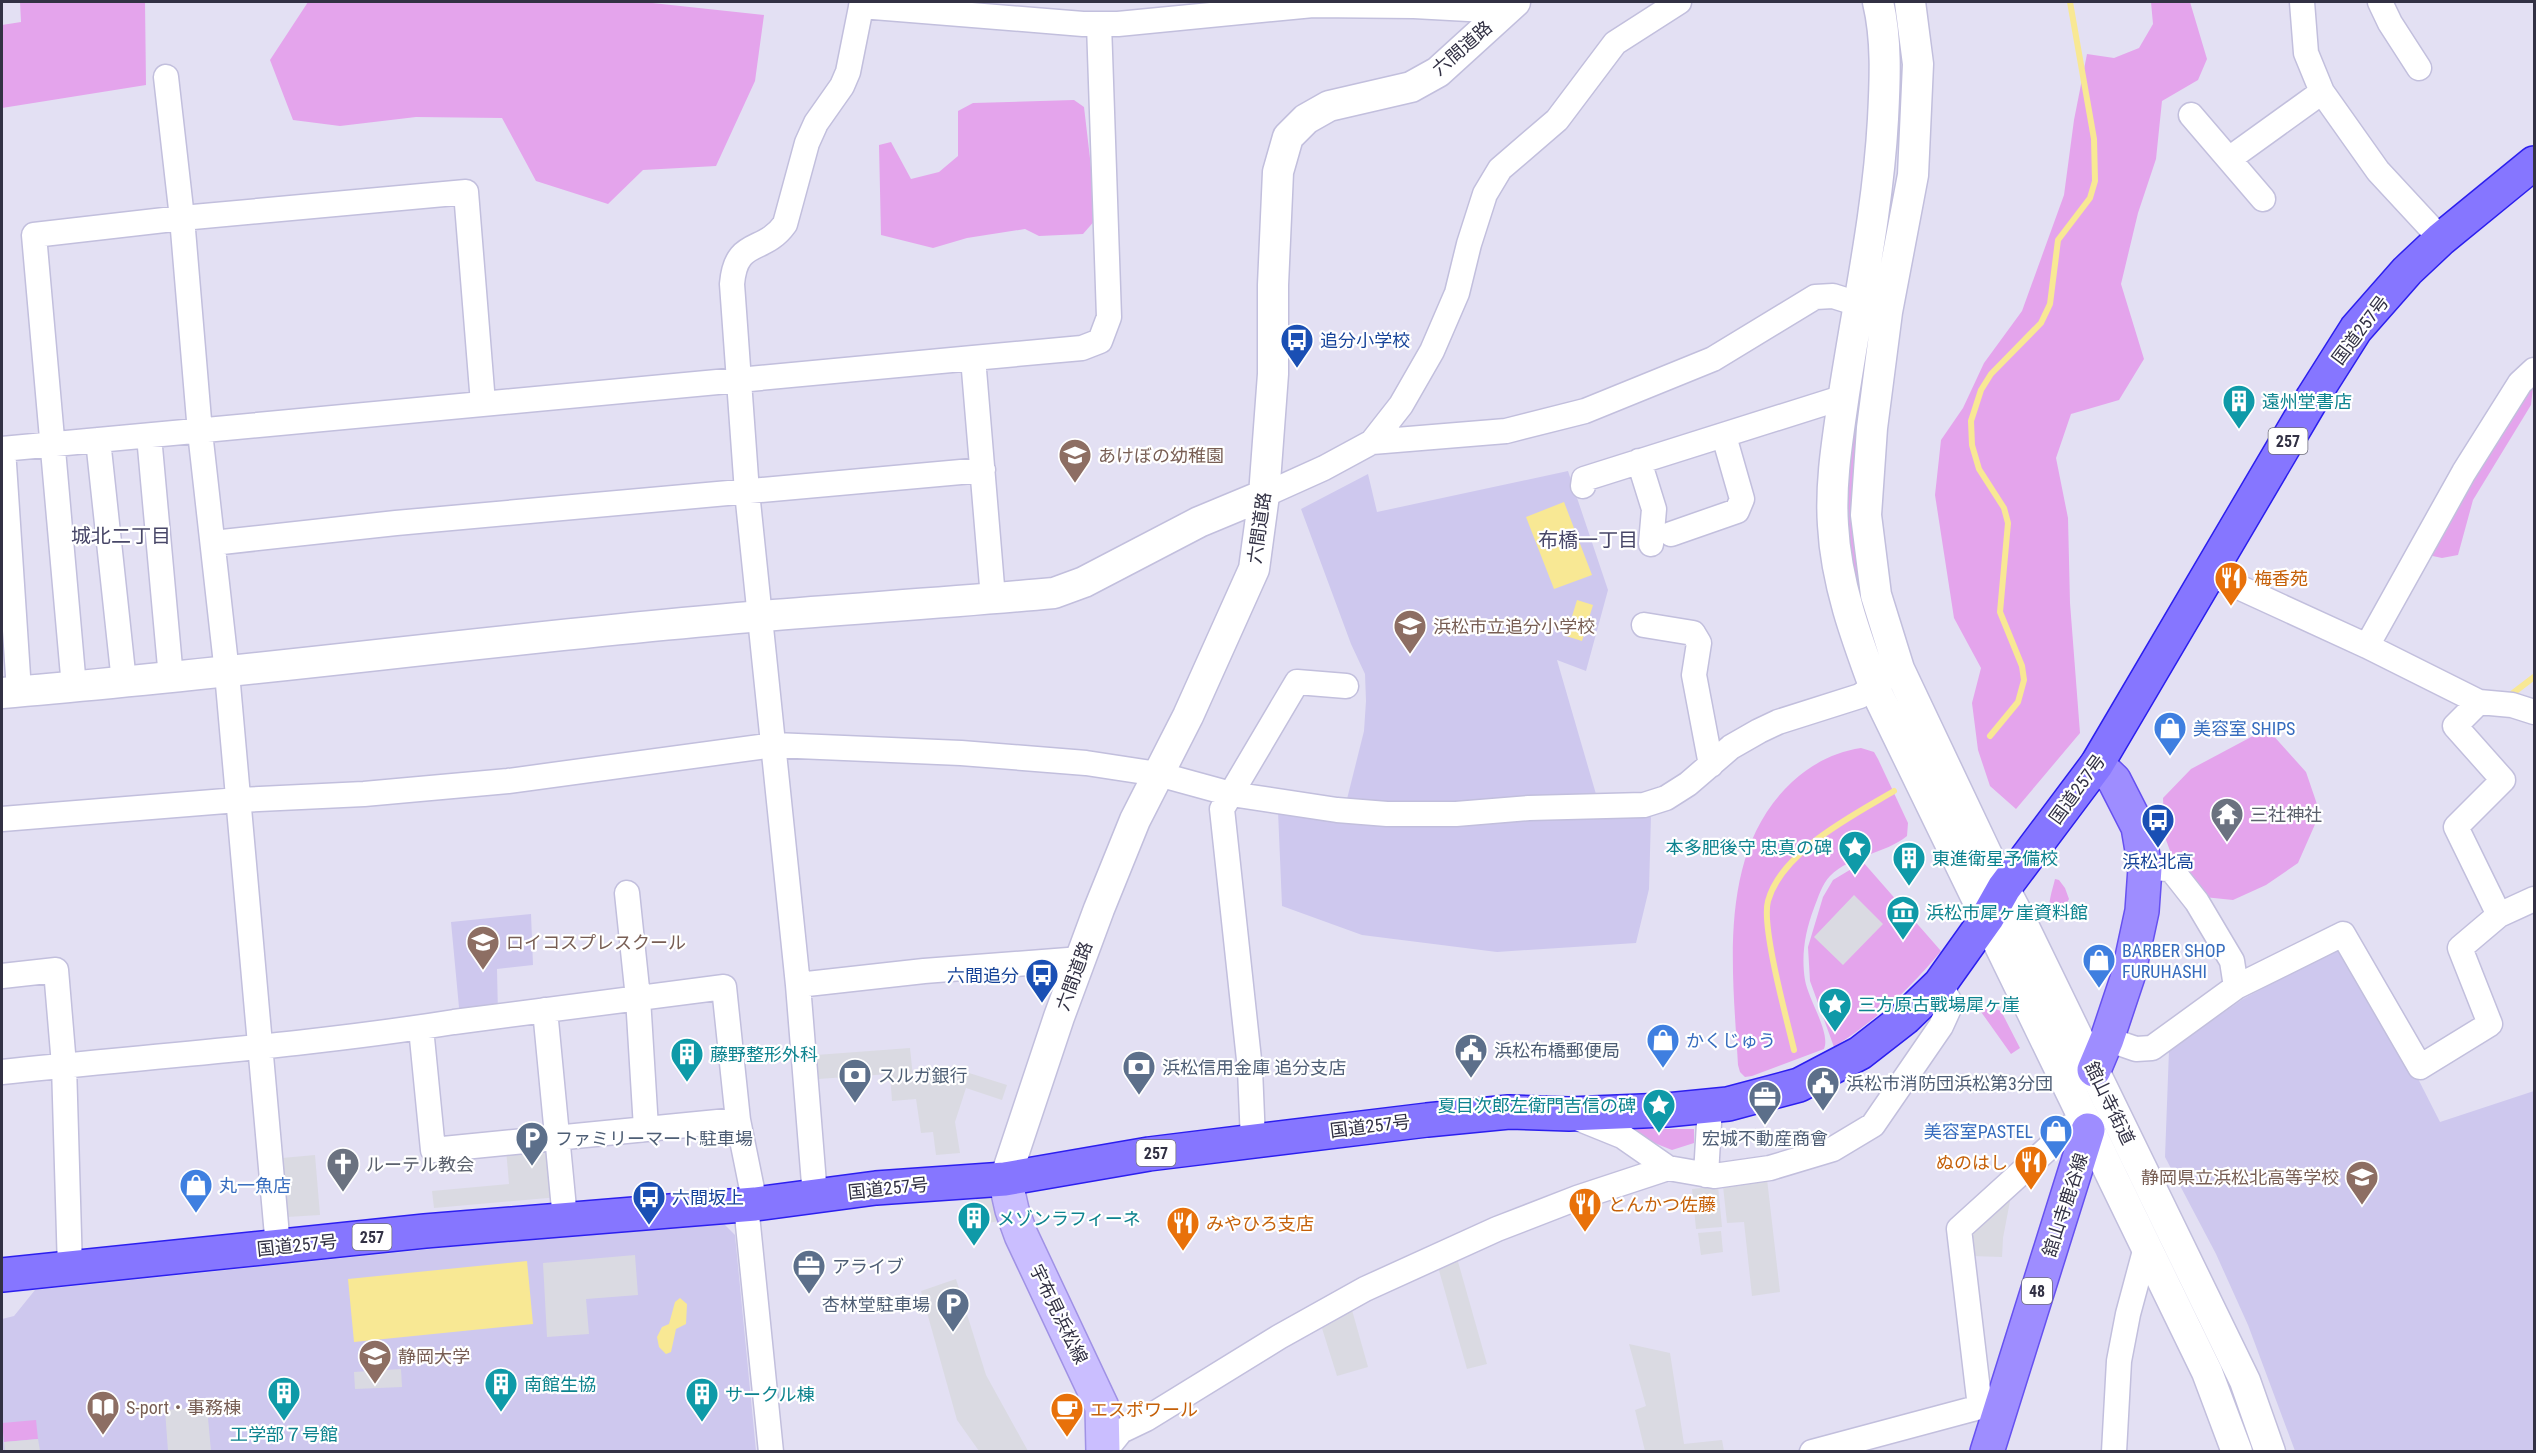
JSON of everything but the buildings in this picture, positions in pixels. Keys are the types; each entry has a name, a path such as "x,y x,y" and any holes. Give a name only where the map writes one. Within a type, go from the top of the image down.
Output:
{"highway":[{"name":"国道257号","path":"2,1275 565,1219 749,1204 908,1185 1005,1179 1149,1154 1427,1119 1509,1112 1569,1114 1710,1106 1728,1104 1799,1085 1860,1053 1905,1018 1940,984 1987,918 2004,888 2097,764 2356,329 2407,271 2441,239 2535,163"}],"main road":[{"path":"2094,1070 2128,976 2142,911 2145,868 2138,827 2114,780 2097,764"},
{"name":"舘山寺鹿谷線","path":"1987,1452 1990,1407 2079,1129"},
{"name":"宇布見浜松線","path":"1005,1179 1021,1235 1102,1407 1103,1452"}],"street":[{"path":"1100,24 1109,317 1100,341 1082,348 2,449 10,692 171,678 762,616 1054,593 1084,582 1199,522 1324,468 1372,442 1401,405 1432,351 1457,293 1469,243 1485,194 1500,169 1557,120 1615,43 1678,2"},
{"name":"舘山寺街道","path":"1878,2 1882,18 1885,89 1881,165 1857,304 1834,465 1833,525 1840,582 1855,636 1874,686 1987,918 2079,1129 2146,1247 2207,1372 2237,1452"},
{"name":"舘山寺街道","path":"1910,2 1918,64 1912,175 1887,312 1872,428 1866,515 1876,595 1899,669 2245,1381 2270,1452"},
{"path":"2302,2 2306,53 2322,92 2378,171 2441,239"},
{"path":"2380,2 2390,23 2419,68"},
{"path":"815,1196 798,985 762,616 747,492 732,294 733,266 743,252 778,234 785,224 807,143 816,123 842,86 848,72 862,4 1100,24 1312,5 1510,6"},
{"name":"六間道路","path":"1005,1179 1081,959 1135,820 1188,716 1254,569 1264,495 1273,374 1272,285 1278,172 1288,137 1306,119 1329,106 1411,87 1438,72 1510,6"},
{"path":"166,77 227,672 278,1247"},
{"path":"2229,159 2322,92"},
{"path":"2192,115 2263,199"},
{"path":"74,687 33,235 182,218 466,192 483,403"},
{"path":"1372,442 1506,431 1585,411 1713,359 1815,297 1833,296 1887,312"},
{"path":"974,358 993,598"},
{"path":"2367,646 2464,472 2520,383 2535,370"},
{"path":"1583,486 1584,479 1844,398"},
{"path":"149,436 171,678"},
{"path":"1640,461 1661,539 1737,511 1742,499 1724,436"},
{"path":"98,440 124,682"},
{"path":"213,543 396,523 983,470"},
{"path":"2208,576 2221,579 2367,646 2480,702 2512,705 2535,712"},
{"path":"1644,625 1694,633 1699,642 1694,675 1711,765"},
{"path":"2,819 238,800 364,795 508,782 774,745 961,753 1086,763 1158,774 1231,794 1337,810 1387,814 1456,814 1528,808 1644,805 1666,798 1711,765 1731,747 1759,731 1778,722 1860,696 1899,669"},
{"path":"1253,1141 1250,1069 1222,809 1297,682 1346,686"},
{"path":"2480,702 2456,726 2503,780 2456,827 2499,915"},
{"path":"2145,868 2171,868 2197,902 2232,961 2236,987"},
{"path":"627,893 638,998 646,1128"},
{"path":"2107,1039 2136,1049 2152,1048 2236,987 2343,934 2420,1067 2490,1024 2460,948 2499,915 2535,899"},
{"path":"798,985 924,971 1081,959"},
{"path":"2,976 56,970 64,1065 70,1269"},
{"path":"1569,1114 1622,1136 1668,1168 1706,1175 1714,1176 1770,1168 1833,1149 1873,1125 1941,1026 1951,1004 1940,984"},
{"path":"2,1071 261,1047 724,987 749,1204 747,1215 771,1452"},
{"path":"545,1010 565,1219"},
{"path":"421,1028 433,1149 738,1120"},
{"path":"1706,1175 1710,1106"},
{"path":"1812,1452 1990,1407 1959,1229 2066,1132 2079,1129"},
{"path":"1103,1452 1121,1431 1146,1419 1279,1337 1365,1289 1497,1228 1577,1198 1668,1168"},
{"path":"2114,1452 2120,1362 2128,1314 2146,1247"}],"shaded area":[{"path":"20,2 145,2 146,85 2,108 2,25 21,22"},
{"path":"308,2 643,2 764,15 755,81 716,166 643,170 608,204 536,181 502,118 416,117 340,126 293,120 270,60"},
{"path":"2151,2 2190,2 2207,59 2198,80 2162,101 2156,159 2138,213 2121,284 2144,359 2119,400 2071,414 2056,458 2068,518 2070,603 2080,733 2016,809 1990,786 1978,750 1972,703 1981,668 1954,618 1935,495 1941,440 1963,408 1984,363 2022,311 2064,195 2074,120 2087,54 2114,58 2139,48 2153,24"},
{"path":"1074,100 1084,107 1097,218 1083,234 1039,236 1025,229 967,238 933,248 881,235 879,145 891,142 911,179 939,172 958,156 958,111 973,103"},
{"path":"1865,347 1871,347 1865,598 1862,630 1854,601 1843,482"},
{"path":"2534,379 2531,405 2473,500 2458,555 2442,558 2428,555 2433,538"},
{"path":"1568,471 1608,590 1586,671 1557,660 1598,801 1346,803 1364,731 1365,674 1351,644 1301,509 1368,474 1377,512"},
{"path":"1564,502 1592,575 1554,589 1526,517"},
{"path":"1577,600 1593,605 1582,641 1566,636"},
{"path":"2271,733 2306,772 2320,813 2298,863 2266,885 2233,900 2204,897 2174,862 2165,837 2163,798 2191,769 2253,736"},
{"path":"1861,748 1874,752 1878,759 1908,823 1907,836 1889,847 1838,869 1822,887 1806,935 1803,962 1807,988 1822,1025 1824,1049 1745,1077 1738,1065 1733,953 1740,878 1751,843 1768,811 1792,782 1824,760 1842,752"},
{"path":"1278,811 1528,818 1651,816 1649,889 1636,943 1497,952 1362,935 1282,906"},
{"path":"1863,862 1941,951 1891,1004 1834,1047 1810,981 1808,947 1823,897 1833,880"},
{"path":"2055,879 2059,880 2065,888 2069,899 2059,917 2053,920 2049,906"},
{"path":"1854,895 1883,924 1843,965 1814,937"},
{"path":"531,914 533,965 497,969 498,1015 460,1018 451,922"},
{"name":"静岡県立浜松北高等学校","path":"2344,945 2376,996 2440,1122 2534,1091 2534,1451 2295,1451 2248,1325 2216,1254 2165,1157 2169,1050 2243,999"},
{"path":"1974,1002 2001,1011 2020,1048 2011,1054"},
{"path":"910,1048 913,1077 966,1072 1007,1085 1002,1100 966,1088 955,1122 960,1153 936,1155 933,1132 921,1133 916,1099 892,1101 890,1074 818,1079 816,1055"},
{"path":"1619,1129 1694,1129 1694,1143 1672,1150"},
{"name":"ファミリーマート駐車場","path":"554,1145 559,1197 434,1208 432,1191 509,1184 506,1149"},
{"path":"315,1155 320,1215 287,1217 282,1158"},
{"path":"1767,1179 1780,1292 1752,1296 1744,1222 1727,1223 1723,1186"},
{"path":"1718,1186 1722,1227 1696,1229 1692,1189"},
{"path":"992,1191 998,1221 981,1225 975,1194"},
{"path":"2005,1196 2010,1201 2002,1257 1970,1256 1967,1231"},
{"name":"静岡大学","path":"719,1219 735,1235 756,1451 2,1452 2,1319 14,1316 35,1290"},
{"path":"1721,1231 1723,1252 1701,1255 1698,1233"},
{"path":"1455,1251 1487,1364 1467,1369 1436,1260"},
{"path":"635,1255 638,1295 586,1299 589,1334 547,1337 543,1263"},
{"path":"527,1261 533,1324 354,1342 348,1279"},
{"name":"杏林堂駐車場","path":"956,1279 986,1375 1028,1451 979,1451 957,1420 921,1291"},
{"path":"680,1298 687,1304 686,1324 676,1329 671,1352 666,1354 659,1347 657,1337 662,1327 669,1324 675,1302"},
{"path":"1350,1303 1368,1367 1337,1376 1320,1322"},
{"path":"1629,1344 1670,1353 1684,1444 1722,1440 1724,1451 1645,1451 1635,1410 1646,1406"},
{"path":"401,1369 402,1387 355,1389 354,1372"},
{"path":"207,1407 211,1451 168,1451 165,1410"},
{"path":"36,1420 38,1439 4,1442 2,1423"},
{"path":"38,1439 40,1451 5,1451 4,1442"}],"waterway":[{"path":"1990,736 2018,702 2024,680 2022,666 2000,612 2008,523 2004,508 1979,469 1972,445 1971,421 1981,390 1991,374 2041,323 2050,304 2058,240 2090,198 2095,181 2094,139 2070,2"},
{"path":"2513,693 2534,677"},
{"path":"1794,1050 1771,951 1768,901 1776,883 1803,851 1839,824 1894,791"}],"place":[{"name":"追分小学校","path":"1297,369"},
{"name":"遠州堂書店","path":"2239,430"},
{"name":"あけぼの幼稚園","path":"1075,484"},
{"name":"梅香苑","path":"2231,607"},
{"name":"浜松市立追分小学校","path":"1410,655"},
{"name":"美容室 SHIPS","path":"2170,757"},
{"name":"三社神社","path":"2227,843"},
{"name":"浜松北高","path":"2158,849"},
{"name":"本多肥後守 忠真の碑","path":"1855,876"},
{"name":"東進衛星予備校","path":"1909,887"},
{"name":"浜松市犀ヶ崖資料館","path":"1903,941"},
{"name":"ロイコスプレスクール","path":"483,971"},
{"name":"BARBER SHOP FURUHASHI","path":"2099,989"},
{"name":"六間追分","path":"1042,1004"},
{"name":"三方原古戰場犀ヶ崖","path":"1835,1033"},
{"name":"かくじゅう","path":"1663,1069"},
{"name":"浜松布橋郵便局","path":"1471,1079"},
{"name":"藤野整形外科","path":"687,1083"},
{"name":"浜松信用金庫 追分支店","path":"1139,1096"},
{"name":"スルガ銀行","path":"855,1104"},
{"name":"浜松市消防団浜松第3分団","path":"1823,1112"},
{"name":"宏城不動産商會","path":"1765,1126"},
{"name":"夏目次郎左衛門吉信の碑","path":"1659,1134"},
{"name":"美容室PASTEL","path":"2056,1160"},
{"name":"ファミリーマート駐車場","path":"532,1167"},
{"name":"ぬのはし","path":"2031,1191"},
{"name":"ルーテル教会","path":"343,1193"},
{"name":"静岡県立浜松北高等学校","path":"2362,1206"},
{"name":"丸一魚店","path":"196,1214"},
{"name":"六間坂上","path":"649,1226"},
{"name":"とんかつ佐藤","path":"1585,1233"},
{"name":"メゾンラフィーネ","path":"974,1247"},
{"name":"みやひろ支店","path":"1183,1252"},
{"name":"アライブ","path":"809,1295"},
{"name":"杏林堂駐車場","path":"953,1333"},
{"name":"静岡大学","path":"375,1385"},
{"name":"南館生協","path":"501,1413"},
{"name":"工学部７号館","path":"284,1422"},
{"name":"サークル棟","path":"702,1423"},
{"name":"S-port・事務棟","path":"103,1436"},
{"name":"エスポワール","path":"1067,1438"}],"district":[{"name":"城北二丁目","path":"121,536"},
{"name":"布橋一丁目","path":"1588,540"}]}
